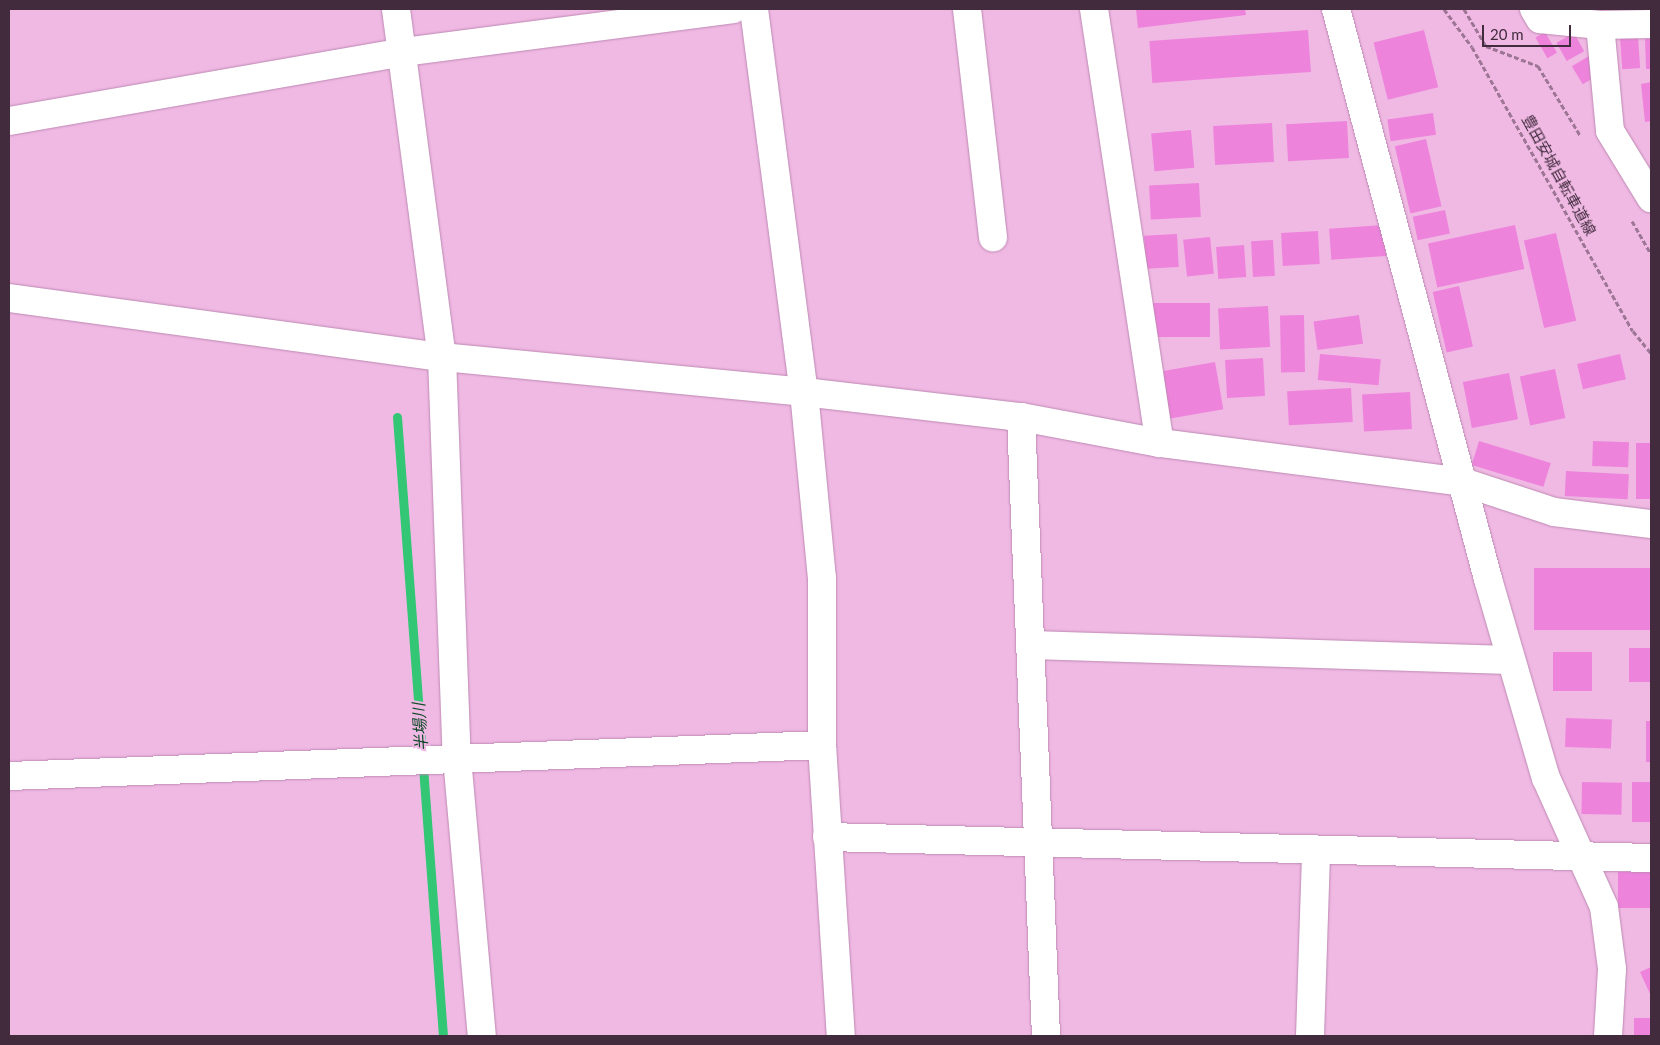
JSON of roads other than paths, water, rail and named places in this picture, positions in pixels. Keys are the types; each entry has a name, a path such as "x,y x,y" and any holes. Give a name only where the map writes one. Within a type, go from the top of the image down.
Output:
{"street":[{"path":"396,9 442,357 457,758 482,1036"},
{"path":"9,121 402,52 733,9"},
{"path":"754,9 804,392 822,578 822,745 841,1036"},
{"path":"967,9 993,238"},
{"path":"1094,9 1160,443"},
{"path":"1336,9 1511,660 1546,778 1579,857 1604,907 1612,969 1608,1036"},
{"path":"1534,9 1540,19 1600,25 1651,24"},
{"path":"1600,25 1610,132 1651,198"},
{"path":"9,298 442,357 804,392 1021,417 1160,443 1463,482 1554,512 1651,524"},
{"path":"1021,417 1046,1036"},
{"path":"1030,645 1511,660"},
{"path":"9,776 822,745"},
{"path":"827,837 1316,852 1651,858"},
{"path":"1310,1036 1316,852"}],"waterway":[{"name":"半場川","path":"397,417 443,1036"}]}
